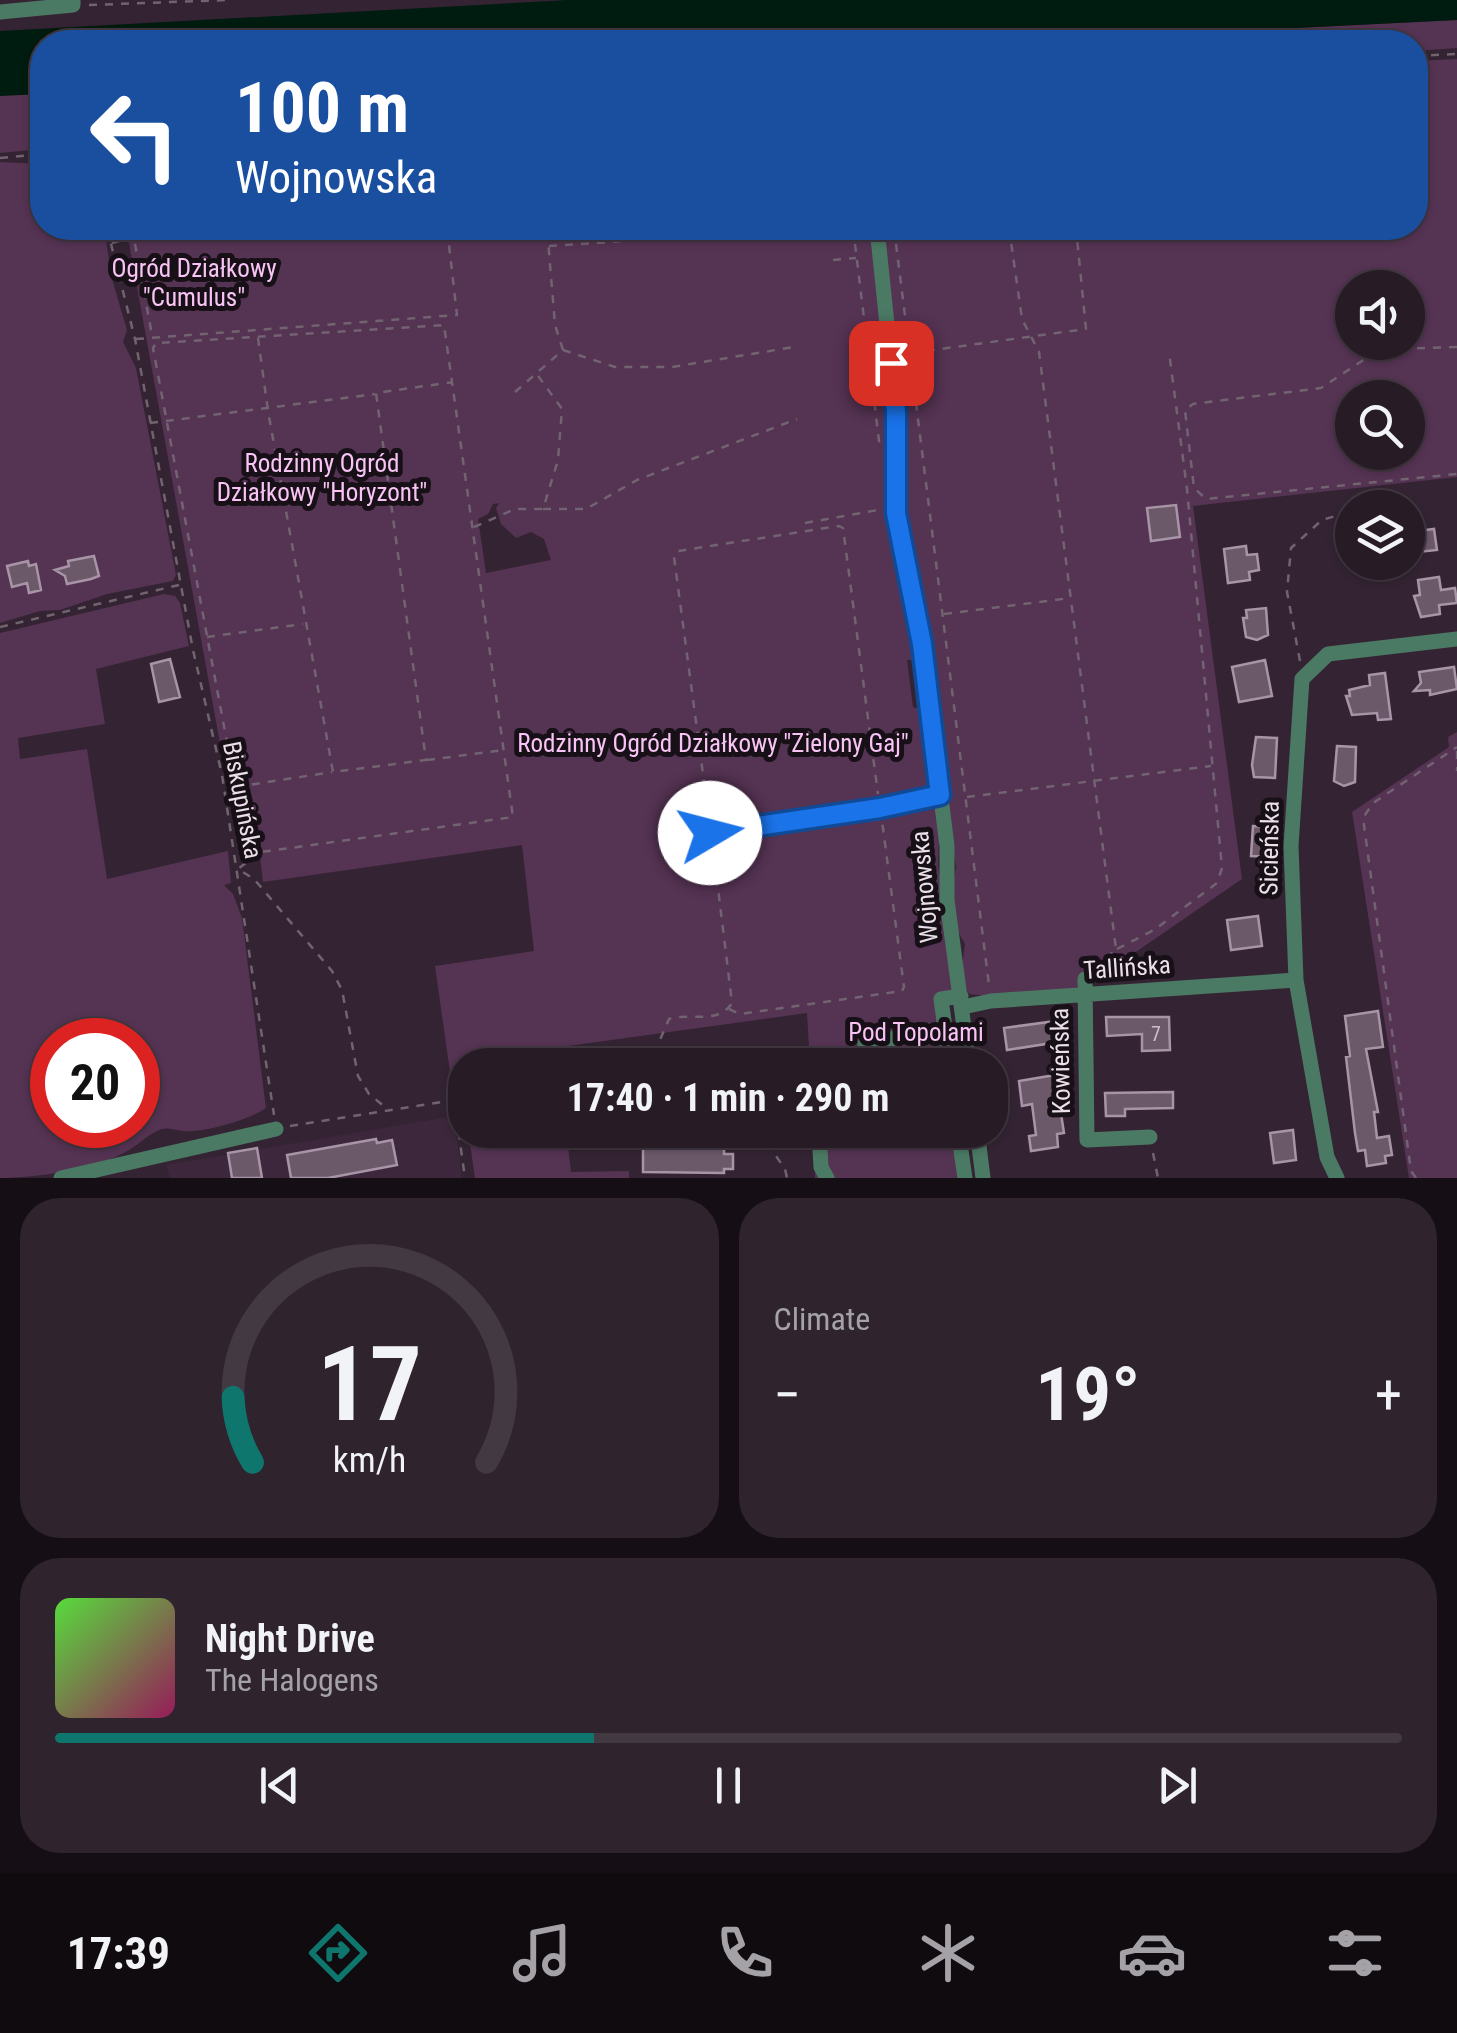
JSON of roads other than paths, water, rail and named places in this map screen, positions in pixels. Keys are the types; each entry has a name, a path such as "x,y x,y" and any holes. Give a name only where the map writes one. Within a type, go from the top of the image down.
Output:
{"street":[{"path":"0,12 73,2"},
{"name":"Wojnowska","path":"878,240 896,411 896,513 922,644 947,846 947,900 968,1048"},
{"name":"Sicieńska","path":"1337,1178 1328,1157 1296,980 1291,846 1302,679 1328,654 1457,639"},
{"path":"710,833 880,808 940,795"},
{"name":"Tallińska","path":"946,1028 941,999 991,1001 1084,987 1296,980"},
{"name":"Kowieńska","path":"1084,987 1087,1140 1150,1137"},
{"path":"865,1044 946,1028 948,1048"},
{"path":"61,1178 276,1128"},
{"path":"820,1148 821,1167 827,1178"},
{"path":"961,1148 965,1178"},
{"path":"979,1148 983,1178"}],"park label":[{"name":"Ogród Działkowy \"Cumulus\"","path":"194,282"},
{"name":"Rodzinny Ogród Działkowy \"Horyzont\"","path":"322,478"},
{"name":"Rodzinny Ogród Działkowy \"Zielony Gaj\"","path":"713,743"},
{"name":"Pod Topolami","path":"916,1032"}]}
